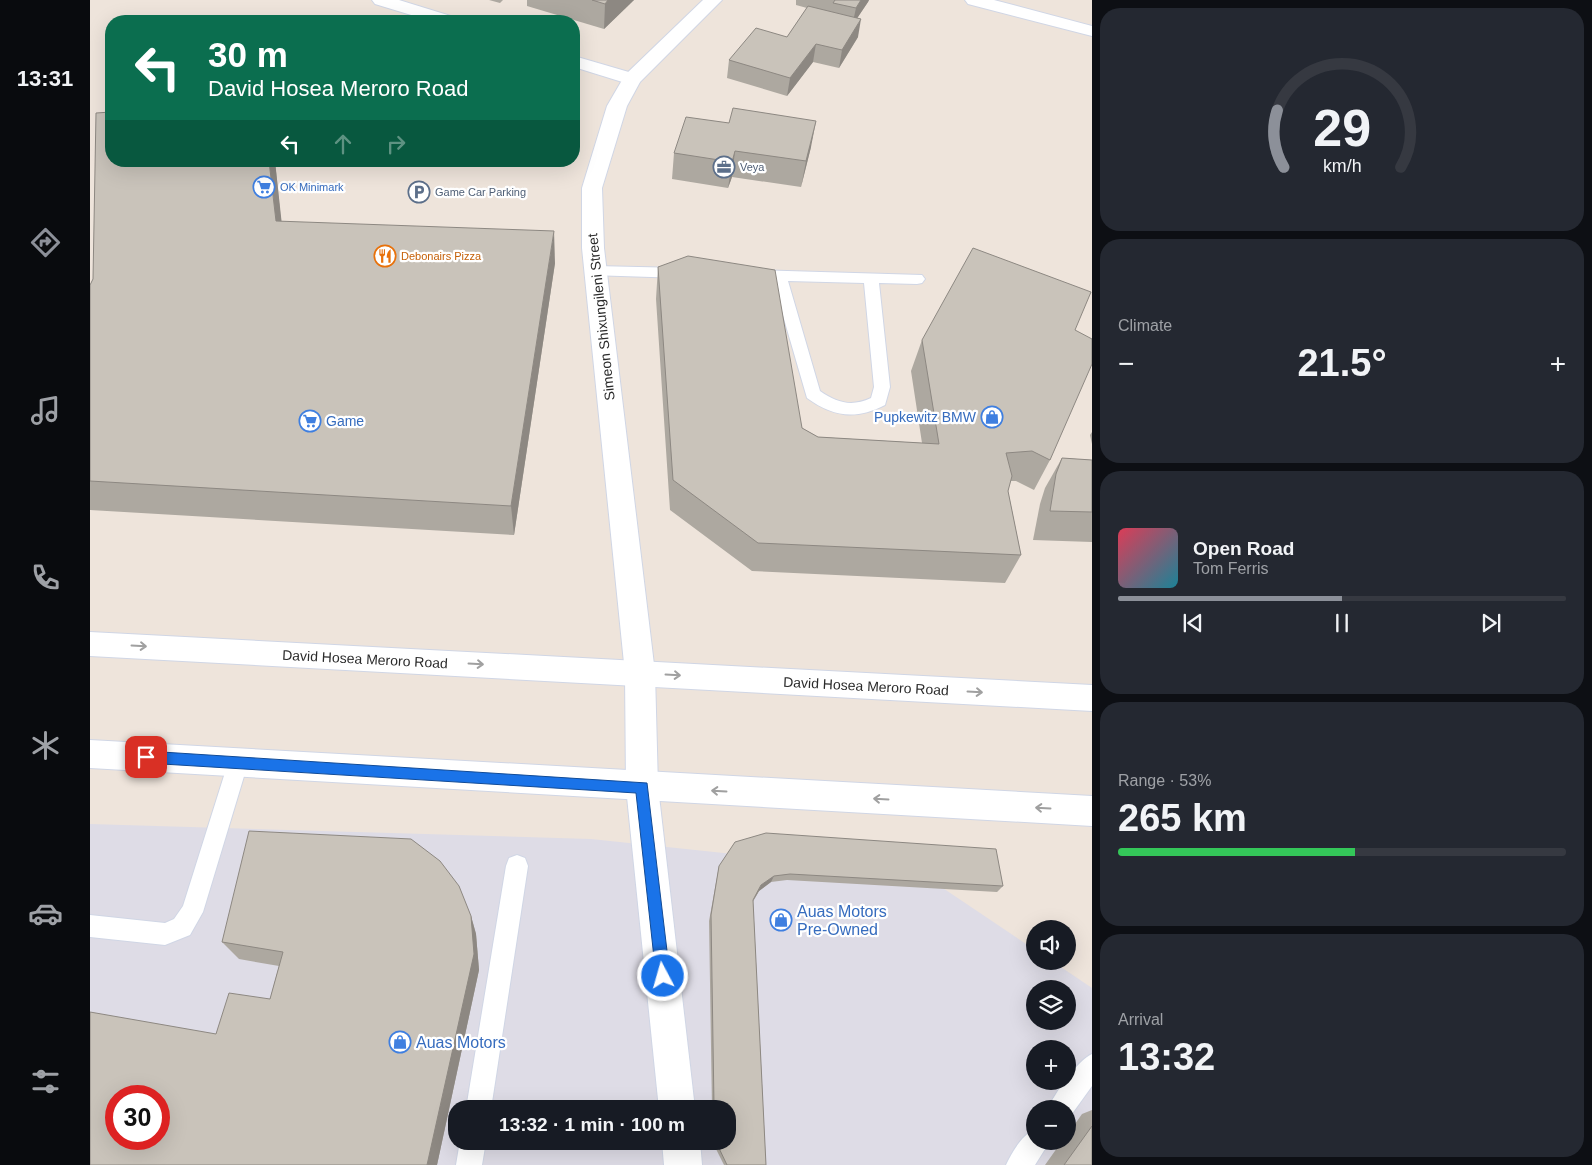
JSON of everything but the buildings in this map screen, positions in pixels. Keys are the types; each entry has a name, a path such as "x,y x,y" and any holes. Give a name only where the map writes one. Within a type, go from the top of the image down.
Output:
{"street":[{"path":"381,0 429,15"},
{"name":"Simeon Shixungileni Street","path":"640,673 595,271 592,188 617,106 632,79 713,0"},
{"path":"974,0 1092,31"},
{"path":"580,63 632,79"},
{"name":"David Hosea Meroro Road","path":"90,644 1092,698"},
{"path":"640,673 642,787 676,1100"},
{"path":"90,754 642,787 1092,811"},
{"path":"682,1150 683,1165"}],"lane":[{"path":"595,271 702,274"},
{"path":"740,274 917,279"},
{"path":"779,275 813,394 825,404 848,410 864,410 878,401 882,387 871,278"},
{"path":"90,926 165,934 182,927 192,912 238,763"},
{"path":"479,1100 517,866"},
{"path":"1067,1100 1092,1066"},
{"path":"469,1165 472,1150"},
{"path":"1020,1165 1031,1150"}],"shaded area":[{"path":"90,824 591,839 922,874 1026,944 1026,970 1065,970 1092,988 1092,1165 90,1165"}],"place":[{"name":"Veya","path":"724,167"},
{"name":"OK Minimark","path":"264,187"},
{"name":"Game Car Parking","path":"419,192"},
{"name":"Debonairs Pizza","path":"385,256"},
{"name":"Pupkewitz BMW","path":"992,417"},
{"name":"Game","path":"310,421"},
{"name":"Auas Motors Pre-Owned","path":"781,920"},
{"name":"Auas Motors","path":"400,1042"}],"route":[{"path":"146,757 642,787 663,976"}]}
